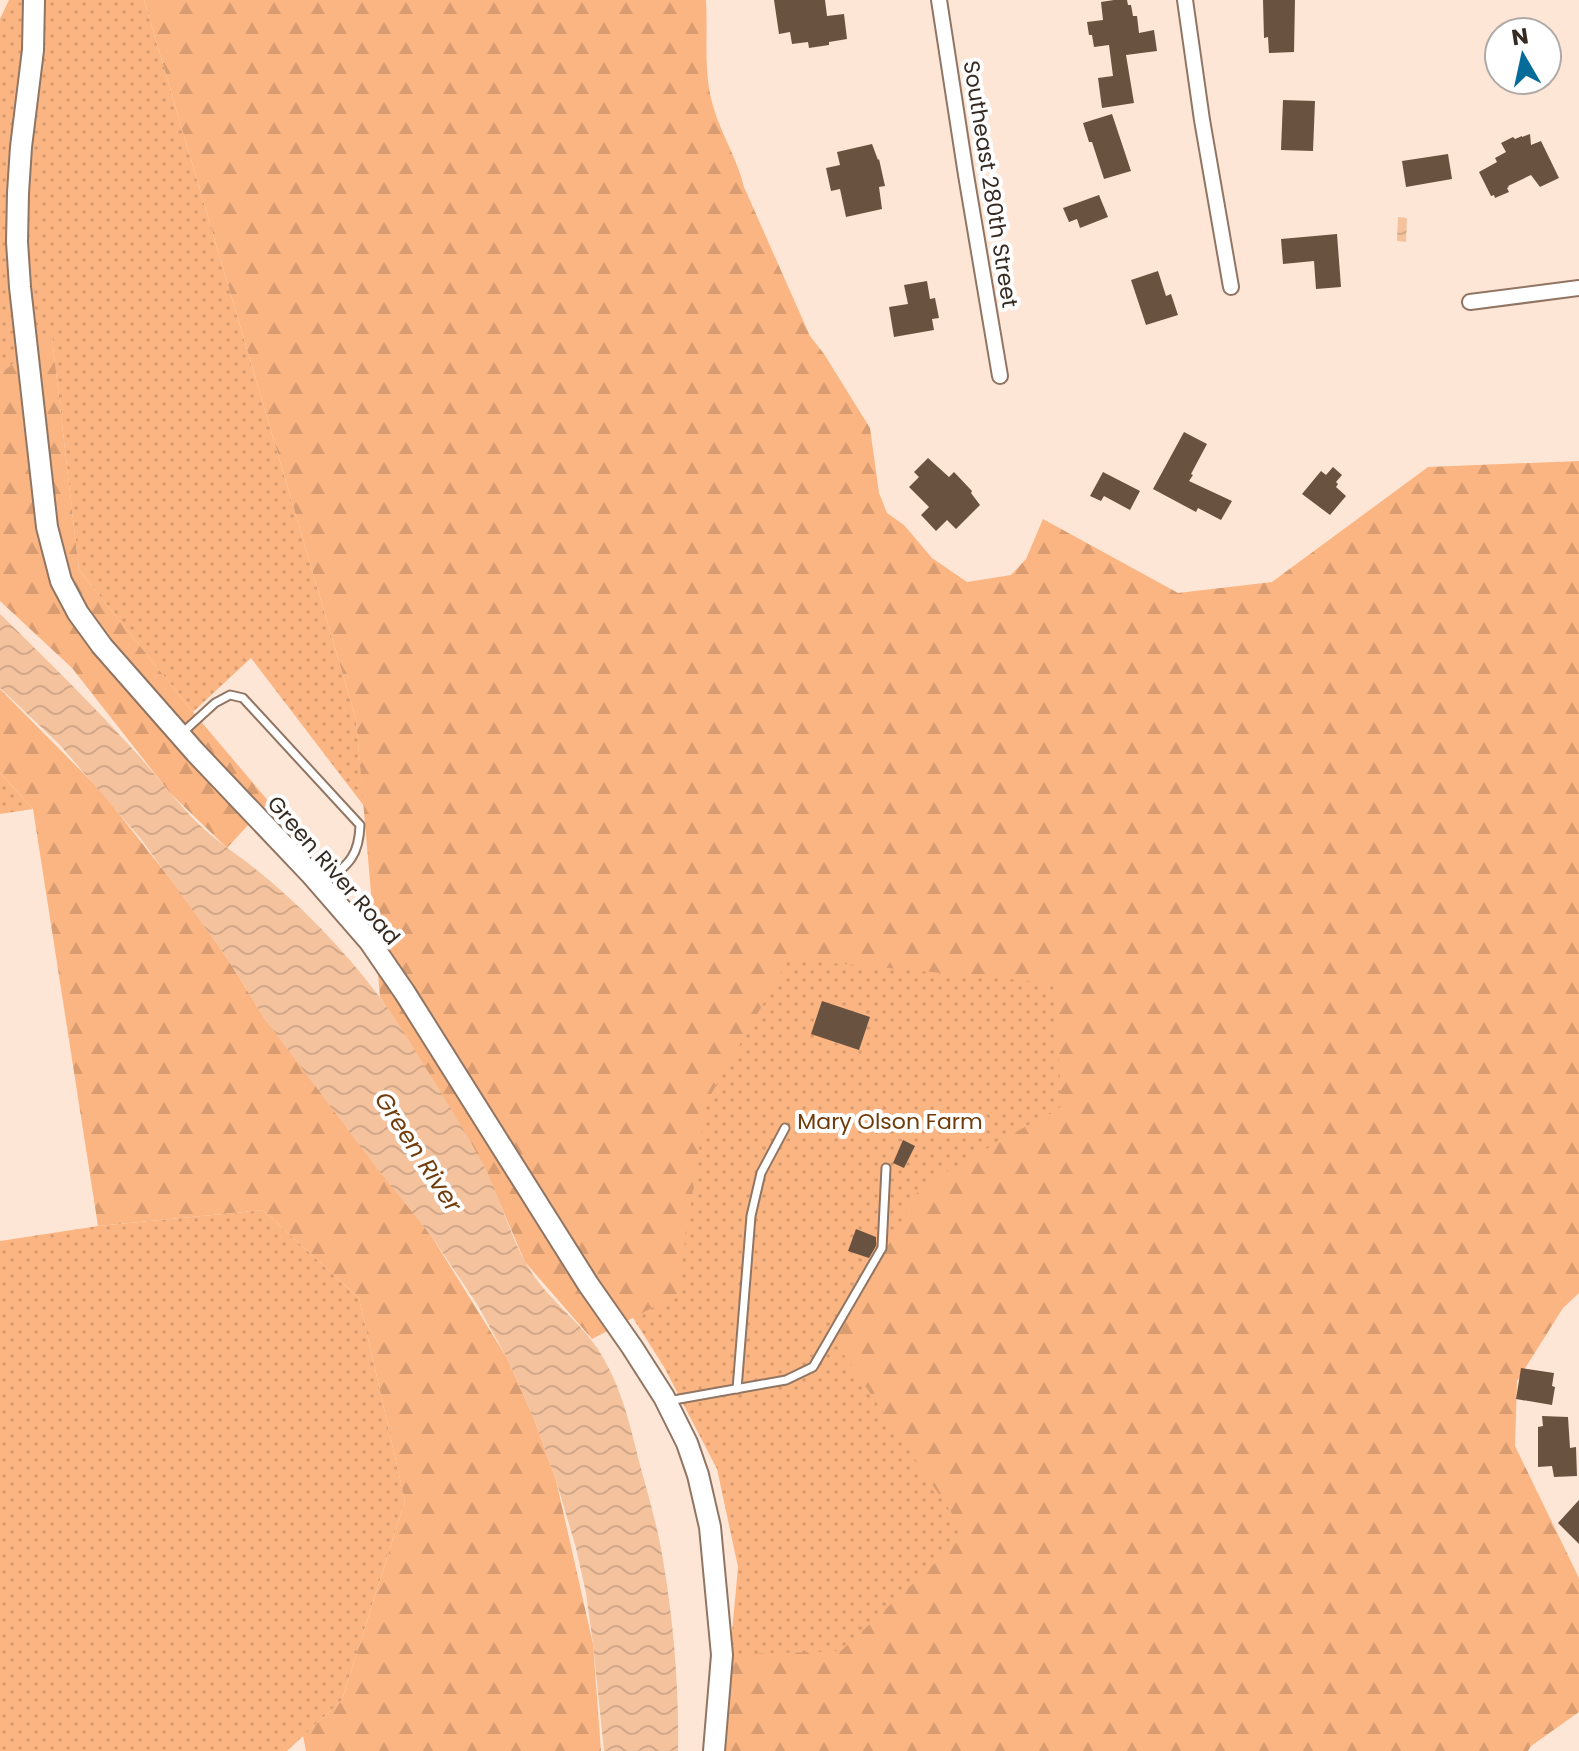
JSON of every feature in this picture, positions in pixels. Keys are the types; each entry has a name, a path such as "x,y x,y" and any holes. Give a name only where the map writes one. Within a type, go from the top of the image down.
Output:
{"street":[{"name":"Green River Road","path":"34,0 33,50 20,162 17,242 47,527 61,581 78,613 102,646 370,942 666,1401 687,1443 710,1527 722,1655 714,1751"},
{"name":"Southeast 280th Street","path":"939,0 1000,376"},
{"path":"1185,0 1231,287"},
{"path":"1470,302 1579,288"}],"lane":[{"path":"180,735 215,703 230,695 243,698 360,825 360,841 352,861 322,886"},
{"path":"737,1389 751,1216 761,1173 785,1128"},
{"path":"666,1401 786,1380 813,1367 882,1248 886,1168"}],"green space":[{"path":"9,0 144,0 356,719 364,806 251,658 193,712 79,570 52,338 0,373 0,19"},
{"path":"144,0 706,0 708,80 716,116 810,336 870,428 879,493 887,513 904,525 932,558 967,582 1011,575 1026,559 1043,519 1178,593 1272,582 1428,467 1579,461 1579,1293 1563,1308 1517,1381 1515,1446 1579,1578 1579,1712 1528,1751 710,1751 722,1655 841,1651 966,1534 834,1340 921,1186 1062,1106 1053,983 789,959 706,1103 677,1295 592,1339 525,1262 484,1166 380,997 356,719"},
{"path":"52,337 79,570 269,802 227,848 170,793 72,668 0,601 0,373"},
{"path":"0,689 101,791 175,885 225,955 265,1019 432,1237 507,1358 556,1480 593,1644 601,1751 306,1751 303,1736 342,1700 405,1501 359,1298 263,1210 98,1226 33,809 0,773"},
{"name":"Mary Olson Farm","path":"1152,751 1327,1751 721,1751 738,1567 717,1469 664,1367 402,952"},
{"path":"0,773 33,809 0,814"},
{"path":"263,1210 359,1298 405,1501 342,1700 287,1751 0,1751 0,1241 98,1226"}],"water":[{"path":"1398,217 1407,218 1406,242 1397,241"},
{"name":"Green River","path":"0,614 106,720 195,821 287,896 335,943 364,977 401,1029 475,1149 527,1265 545,1290 597,1347 626,1412 662,1553 675,1658 678,1751 604,1751 586,1593 576,1548 534,1419 507,1358 477,1304 432,1237 265,1019 225,955 141,839 59,744 0,688"}],"building":[{"path":"774,0 825,0 827,16 844,14 847,39 809,48 808,42 792,44 790,32 779,34"},
{"path":"1127,0 1131,5 1133,16 1137,16 1139,33 1154,30 1157,51 1126,55 1134,103 1102,108 1098,78 1113,76 1109,45 1094,47 1087,22 1103,20 1101,2"},
{"path":"1263,0 1295,0 1294,52 1269,53 1268,37 1264,38"},
{"path":"1283,100 1315,101 1313,151 1281,150"},
{"path":"1112,114 1131,171 1104,179 1083,123"},
{"path":"1530,134 1531,145 1541,141 1559,178 1540,187 1531,175 1508,186 1509,192 1495,198 1491,196 1479,172 1497,162 1495,158 1506,152 1501,143"},
{"path":"872,144 885,186 879,187 882,209 846,217 840,189 831,191 826,168 840,165 837,152"},
{"path":"1448,154 1452,179 1406,187 1402,161"},
{"path":"1099,195 1108,217 1080,228 1077,219 1069,222 1063,208"},
{"path":"1337,234 1341,287 1316,289 1314,261 1283,264 1281,239"},
{"path":"1158,271 1166,296 1171,294 1178,315 1146,325 1131,280"},
{"path":"927,281 930,299 935,298 939,318 932,319 934,330 894,337 889,307 908,304 904,285"},
{"path":"1184,432 1207,444 1189,481 1232,501 1221,520 1198,508 1196,512 1153,489"},
{"path":"928,458 949,477 954,472 980,505 956,529 947,520 936,531 921,515 929,507 909,487 919,477 914,472"},
{"path":"1333,467 1342,475 1336,487 1346,496 1330,515 1302,494 1321,471 1326,475"},
{"path":"1103,472 1140,491 1130,510 1104,496 1101,501 1090,496"},
{"path":"822,1001 870,1017 859,1050 811,1034"},
{"path":"903,1140 915,1146 904,1168 893,1163"},
{"path":"856,1229 876,1237 876,1246 869,1258 848,1251"},
{"path":"1521,1368 1554,1373 1552,1405 1516,1399"},
{"path":"1542,1416 1568,1417 1570,1448 1576,1447 1577,1476 1554,1477 1552,1466 1538,1467 1538,1427 1543,1426"},
{"path":"1579,1500 1579,1544 1558,1523"}]}
